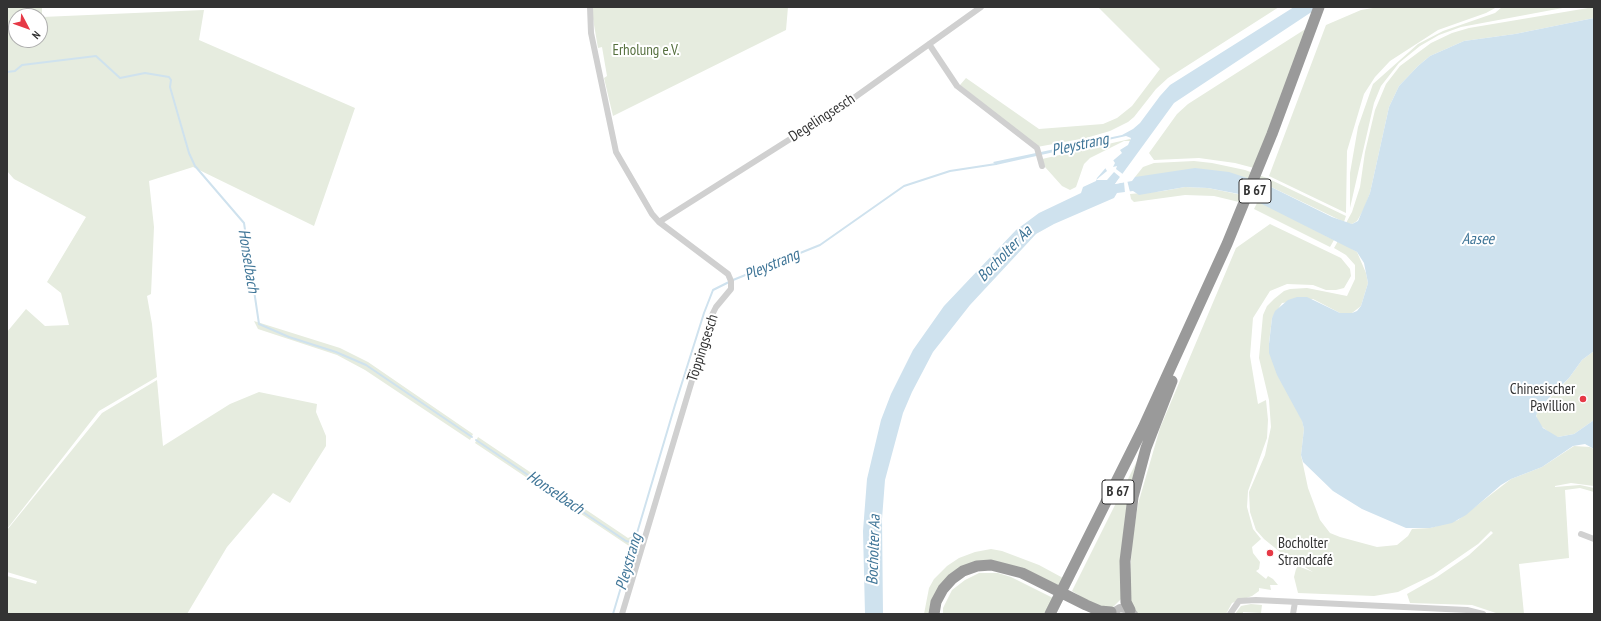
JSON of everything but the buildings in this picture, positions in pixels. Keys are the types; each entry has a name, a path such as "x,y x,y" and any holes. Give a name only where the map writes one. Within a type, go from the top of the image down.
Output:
{"highway":[{"name":"B 67","path":"1300,66 1319,7"},
{"name":"B 67","path":"1132,612 1126,602 1125,561 1133,498 1146,448 1230,245 1300,66 1325,7"},
{"name":"B 67","path":"1049,614 1057,602 1143,428 1230,245"},
{"name":"B 67","path":"1056,614 1091,548 1178,368"},
{"path":"934,614 936,602 943,589 963,571 977,566 991,565 1007,568 1088,609 1110,613"},
{"path":"938,614 941,601 949,589 968,573 978,570 1006,571 1038,583"}],"main road":[{"path":"1110,613 1120,608 1132,612"}],"street":[{"name":"Töppingsesch","path":"590,7 591,33 616,152 659,222 728,274 731,281 731,289 716,307 712,317 622,614"},
{"name":"Degelingsesch","path":"659,222 844,105 981,7"},
{"path":"929,44 957,86 1037,150 1042,166"},
{"path":"1581,534 1594,539"},
{"path":"1230,614 1239,601 1256,600 1415,611 1467,610 1483,614"},
{"path":"1293,614 1296,602"}],"green space":[{"path":"7,7 42,7 8,8 8,48 48,48 48,17 204,10 199,40 355,108 314,226 193,167 149,181 154,227 151,294 147,296 152,324 157,377 99,411 7,529 7,332 26,309 45,326 69,325 61,293 47,282 86,217 14,179 7,171"},
{"name":"Erholung e.V.","path":"593,7 788,7 786,30 613,116 604,78 607,76 602,47 598,48 593,19"},
{"path":"1098,7 1279,7 1168,78 1156,89 1134,117 1128,122 1110,131 1086,138 1037,147 960,85 966,78 1039,129 1103,124 1117,118 1132,106 1160,69"},
{"path":"1379,7 1497,7 1486,13 1438,30 1390,61 1375,77 1364,94 1347,151 1346,213 1269,176 1326,25 1361,10"},
{"path":"1502,7 1568,7 1461,27 1439,35 1420,46 1399,63 1381,86 1374,103 1350,208 1350,173 1358,127 1373,84 1418,44 1443,31 1495,13"},
{"path":"1594,7 1594,18 1515,34 1464,41 1430,56 1418,66 1399,86 1389,107 1370,193 1364,209 1357,221 1352,224 1346,223 1352,212 1360,187 1365,152 1375,110 1386,84 1400,66 1431,43 1452,33 1469,28"},
{"path":"1307,28 1254,168 1235,163 1199,158 1154,160 1149,153 1177,114 1188,104"},
{"path":"1130,139 1130,141 1124,141 1090,158 1084,164 1076,187 1070,190 1062,186 1045,167 1042,159"},
{"path":"1194,161 1245,170 1267,178 1346,216 1344,222 1265,184 1135,177 1143,167 1154,163"},
{"path":"1185,187 1208,188 1242,195 1239,202 1214,196 1185,195 1134,202 1131,199 1130,194"},
{"path":"1258,201 1334,240 1330,247 1254,209"},
{"path":"1270,224 1341,258 1350,269 1351,276 1344,288 1336,290 1326,290 1313,285 1287,284 1270,291 1253,318 1250,356 1258,404 1266,400 1268,420 1267,438 1248,491 1247,507 1253,529 1261,539 1252,547 1253,553 1260,562 1259,569 1256,571 1266,579 1268,576 1273,579 1278,585 1270,585 1271,590 1259,588 1259,591 1252,596 1232,603 1226,614 1138,614 1134,610 1129,596 1132,542 1138,504 1160,428 1236,248"},
{"path":"1338,241 1357,252 1366,273 1368,283 1361,306 1352,313 1340,313 1313,299 1282,303 1272,318 1269,343 1302,420 1304,429 1301,455 1308,488 1320,520 1330,533 1340,537 1377,547 1397,545 1408,536 1412,529 1430,528 1458,520 1511,479 1542,467 1574,446 1590,447 1594,449 1594,486 1571,483 1555,486 1580,485 1594,488 1594,492 1580,488 1565,490 1569,558 1519,564 1524,614 1499,614 1472,605 1410,603 1407,594 1437,577 1469,555 1493,533 1491,531 1478,544 1433,575 1398,592 1374,596 1298,593 1294,577 1298,566 1313,572 1280,552 1264,539 1256,530 1250,512 1249,492 1265,455 1271,427 1269,400 1259,358 1263,315 1267,306 1274,299 1284,291 1290,289 1307,288 1347,296 1355,279 1355,265 1346,255 1334,248"},
{"path":"254,321 340,348 368,362 473,434 470,440 365,370 337,355 258,329"},
{"path":"1594,351 1594,420 1574,434 1558,437 1553,436 1539,424 1536,413 1569,378 1582,360"},
{"path":"157,380 163,446 230,404 259,392 317,404 316,412 326,436 326,446 290,503 273,493 227,547 187,614 7,614 7,576 36,584 37,581 7,572 7,530 102,413"},
{"path":"478,437 628,538 633,536 629,546 475,443"},
{"path":"1142,451 1121,599 1112,608 1096,606 1072,591"},
{"path":"991,549 1002,551 1039,565 1063,578 1060,586 1022,569 962,567 932,614 924,614 929,588 934,579 947,566 959,558 975,552"},
{"path":"979,573 998,573 1011,577 1053,598 1044,614 943,614 943,608 952,590 965,580"},
{"path":"1251,604 1262,605 1261,613 1243,612 1243,614 1235,614 1241,606"}],"water":[{"name":"Aasee","path":"1294,7 1325,7 1310,13 1174,103 1115,184 1132,181 1135,177 1195,168 1229,172 1265,184 1332,217 1352,224 1358,221 1370,193 1389,107 1399,86 1418,66 1430,56 1464,41 1515,34 1594,18 1594,351 1582,360 1569,378 1547,400 1536,416 1543,428 1558,437 1574,434 1594,420 1594,449 1585,444 1573,446 1542,467 1511,479 1501,485 1466,515 1452,523 1430,528 1406,528 1362,509 1333,491 1303,462 1301,455 1304,429 1302,421 1277,375 1269,353 1272,318 1275,311 1288,300 1297,297 1307,297 1340,313 1352,313 1357,311 1361,306 1368,283 1364,263 1357,252 1244,195 1208,188 1185,187 1139,195 1133,191 1117,193 1114,198 1054,224 1036,234 970,305 933,352 903,413 885,480 882,519 883,614 865,614 863,531 867,479 881,420 891,394 913,350 944,306 1016,230 1039,213 1081,193 1083,187 1096,181 1109,164 1122,153 1120,150 1128,145 1131,138 1126,136 996,165 993,162 1122,135 1140,123 1170,85"}],"pier":[{"path":"1110,160 1113,160 1115,163 1113,167 1117,166 1116,169 1124,175 1119,181 1127,180 1130,192 1125,193 1124,182 1115,184 1120,177 1114,172 1107,180 1096,180 1107,171 1104,166"}],"waterway":[{"name":"Honselbach","path":"7,72 15,71 22,65 96,56 120,78 145,73 169,77 171,80 170,87 189,153 195,166 244,223 259,324 289,337 336,352 366,365 472,437"},
{"name":"Pleystrang","path":"733,280 820,245 904,186 950,171 996,164"},
{"name":"Pleystrang","path":"613,614 704,313 713,290 729,282"},
{"name":"Honselbach","path":"476,440 626,541 634,543"}],"place":[{"name":"Chinesischer Pavillion","path":"1583,399"},
{"name":"Bocholter Strandcafé","path":"1270,553"}],"water label":[{"name":"Bocholter Aa","path":"1005,254"},
{"name":"Bocholter Aa","path":"874,550"}]}
